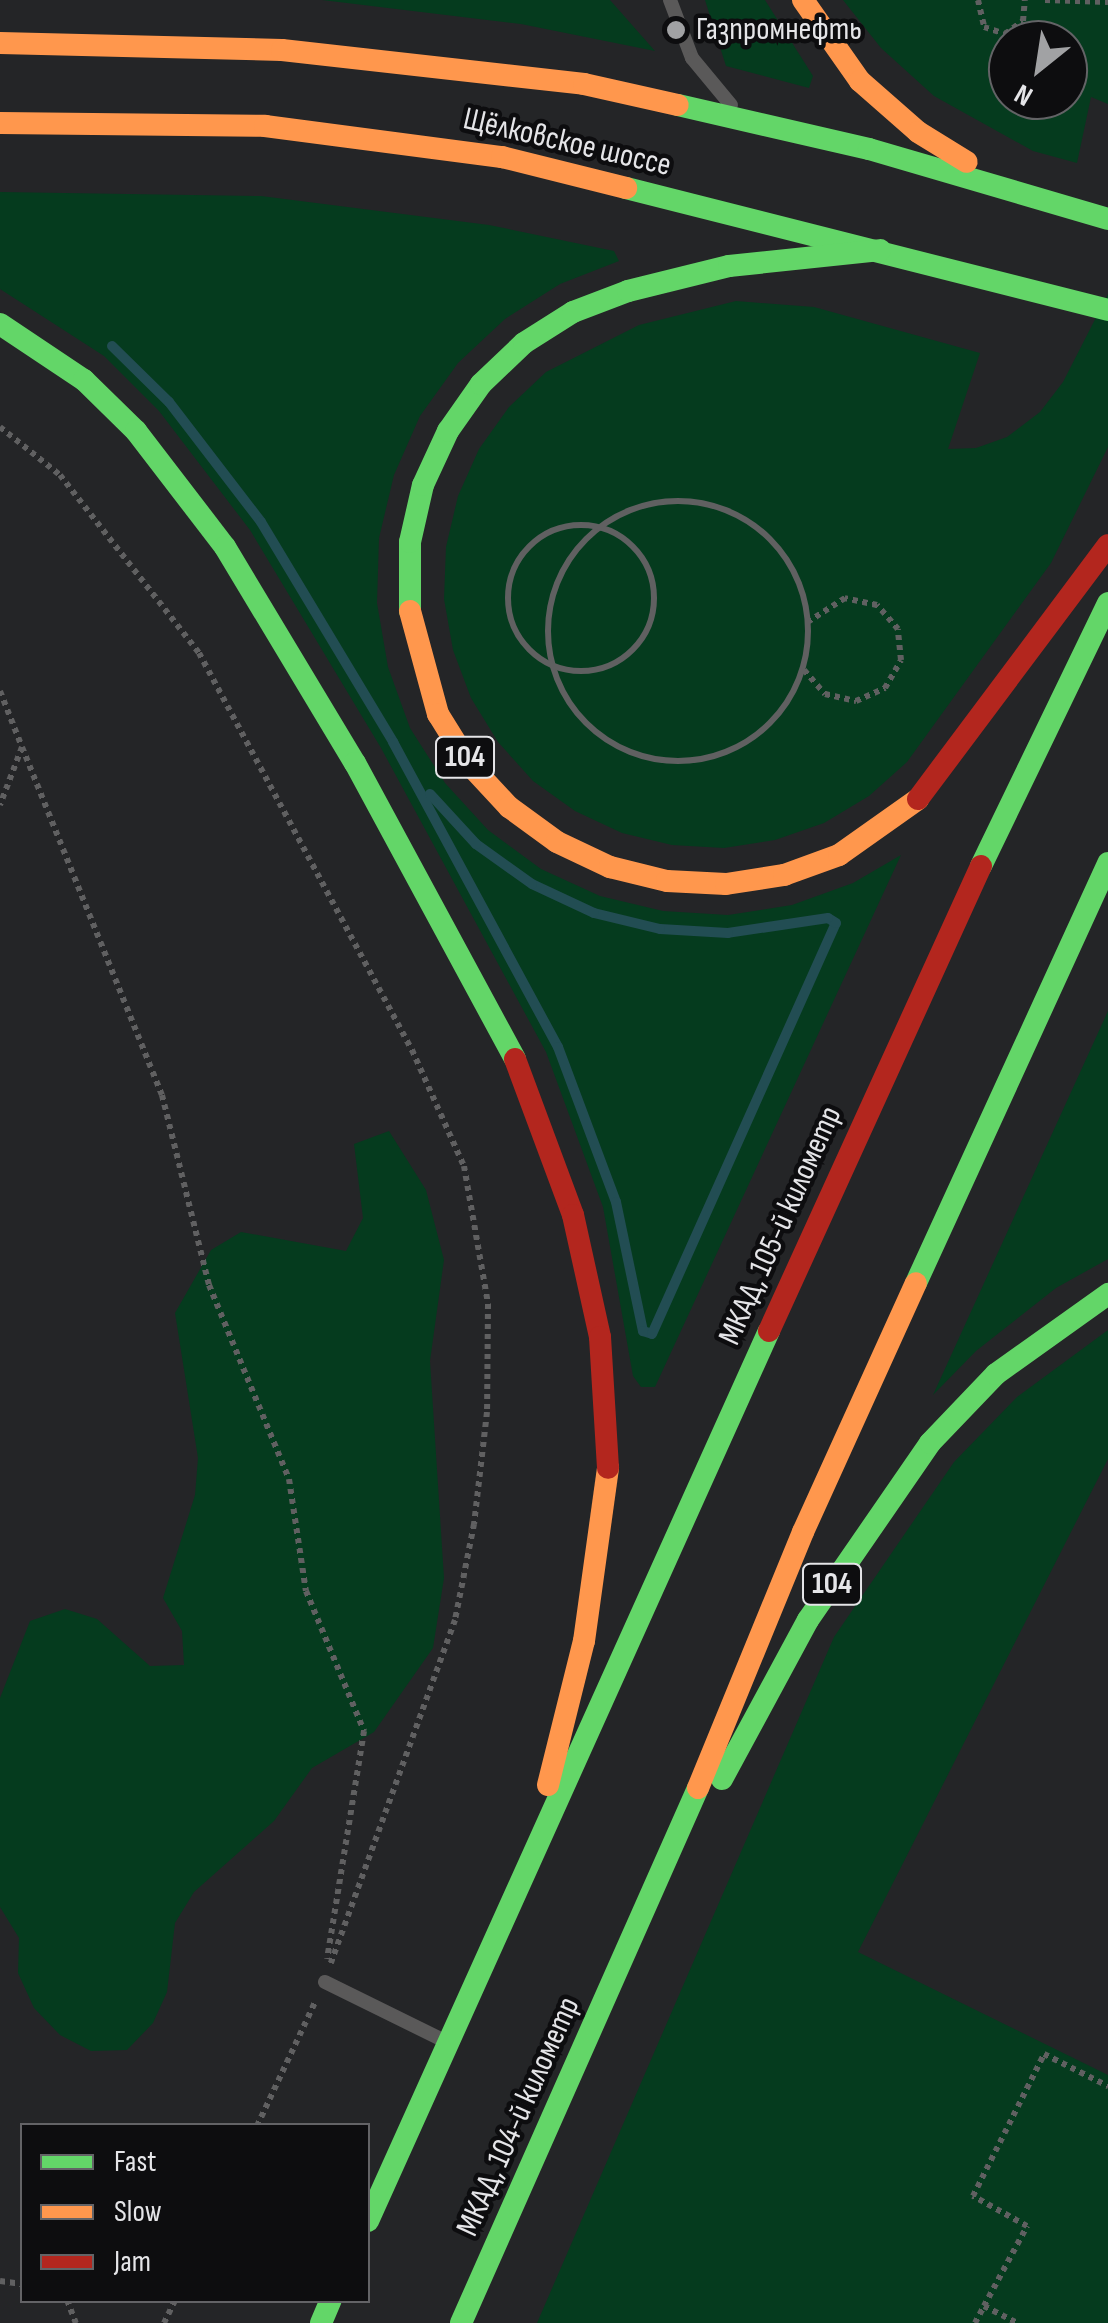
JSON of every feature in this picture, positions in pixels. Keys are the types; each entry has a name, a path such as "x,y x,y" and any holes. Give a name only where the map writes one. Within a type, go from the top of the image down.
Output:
{"main road":[{"path":"803,0 860,81 918,132 1014,191"},
{"name":"Щёлковское шоссе","path":"0,42 282,50 474,67 752,120 1108,219"},
{"name":"Щёлковское шоссе","path":"0,123 265,126 463,151 1016,282 1108,310"},
{"name":"104","path":"880,250 729,266 628,290 574,312 524,343 482,384 448,431 423,485 410,562 418,659 438,714 469,764 509,808 556,842 610,867 667,881 726,884 784,875 840,855 890,825 934,786 1108,545"},
{"path":"0,324 84,380 136,431 225,546 355,763 518,1064 574,1215 600,1337 609,1481 584,1641 524,1880 370,2217"},
{"name":"МКАД, 105-й километр","path":"524,1880 932,968 1108,604"},
{"path":"636,1938 803,1532 1108,863"},
{"name":"104","path":"636,1938 808,1620 930,1443 996,1374 1108,1294"},
{"name":"МКАД, 104-й километр","path":"461,2323 636,1938"}],"lane":[{"path":"670,0 705,79 752,120"},
{"path":"325,1982 449,2043"}],"path":[{"path":"978,0 984,27 1005,34 1023,21 1024,0"},
{"path":"1045,0 1108,2"},
{"path":"0,427 60,475 199,654 412,1050 464,1166 488,1304 487,1412 474,1524 455,1620 325,1982 258,2123"},
{"path":"688,500 737,514 777,544 792,566 809,621 804,669 782,711 744,744 720,755 670,761 644,757 598,734 565,696 552,664 552,596 575,550 600,527 662,501 688,500"},
{"path":"563,527 600,527 618,534 645,562 655,598 645,635 618,662 581,671 552,664 518,634 510,616 511,578 518,561 545,534 563,527"},
{"path":"804,669 825,694 856,701 886,688 902,660 898,629 876,605 845,598 809,621"},
{"path":"0,691 162,1096 209,1285 289,1479 306,1591 364,1730 325,1982"},
{"path":"0,805 22,747"},
{"path":"976,2323 1027,2226 973,2196 1044,2054 1108,2086"},
{"path":"984,2306 1018,2323"}],"green space":[{"path":"322,0 610,0 655,51 521,24"},
{"path":"705,0 765,0 813,76 809,88 726,66"},
{"path":"843,0 1108,0 1108,104 1091,97 1088,111 1088,20 988,20 988,120 1086,120 1077,163 1033,151 934,96 881,48"},
{"path":"0,192 261,196 489,225 614,251 619,261 560,284 505,319 458,363 420,416 394,475 379,538 377,603 388,667 410,728 445,783 488,830 541,869 600,896 663,911 728,915 792,905 853,883 901,855 655,1387 641,1387 633,1376 603,1207 546,1052 381,748 250,530 159,411 104,356 0,289"},
{"path":"1108,294 1108,447 1051,563 907,762 869,796 824,823 775,840 724,848 672,845 622,833 575,811 533,781 498,742 471,698 453,650 444,599 446,547 458,496 479,449 509,407 546,372 639,325 736,301 814,307 980,353 948,449 976,448 1007,437 1040,412 1063,382"},
{"path":"1108,1011 1108,1259 1056,1288 976,1351 933,1395"},
{"path":"389,1131 426,1190 444,1260 430,1361 444,1578 433,1648 374,1732 312,1768 274,1821 194,1892 175,1923 167,1992 153,2023 127,2050 91,2051 60,2035 34,2008 18,1973 19,1938 0,1907 0,1698 30,1621 65,1609 97,1619 150,1666 184,1665 182,1631 163,1598 195,1495 198,1458 175,1313 211,1250 241,1232 346,1251 363,1218 354,1144"},
{"path":"1108,1330 1108,1459 858,1952 1108,2075 1108,2323 537,2323 834,1637 954,1462 1017,1397"}],"waterway":[{"path":"112,346 169,402 261,522 393,742 558,1047 616,1202 643,1331 652,1334 836,923 828,918 728,933 660,929 594,913 532,884 476,844 430,794"}],"traffic: fast":[{"path":"678,105 869,149 1108,219"},
{"path":"626,188 1108,310"},
{"path":"410,611 410,542 423,485 448,431 481,384 524,343 573,312 628,291 729,266 880,250"},
{"path":"0,324 84,380 136,431 225,547 355,763 515,1059"},
{"path":"981,866 1108,603"},
{"path":"916,1283 1108,863"},
{"path":"722,1779 808,1620 930,1443 996,1374 1108,1294"},
{"path":"370,2217 769,1331"},
{"path":"461,2323 698,1788"},
{"path":"321,2323 330,2303"}],"traffic: slow":[{"path":"803,0 860,81 918,132 967,162"},
{"path":"0,43 282,50 584,84 678,105"},
{"path":"0,123 265,126 502,157 626,188"},
{"path":"410,611 438,714 469,764 509,807 557,842 610,867 667,881 726,884 784,875 839,855 918,799"},
{"path":"698,1788 803,1532 916,1283"},
{"path":"548,1785 584,1641 608,1468"}],"traffic: jam":[{"path":"918,799 1108,545"},
{"path":"769,1331 981,866"},
{"path":"515,1059 573,1215 600,1337 608,1468"}],"place":[{"name":"Газпромнефть","path":"676,30"}]}
